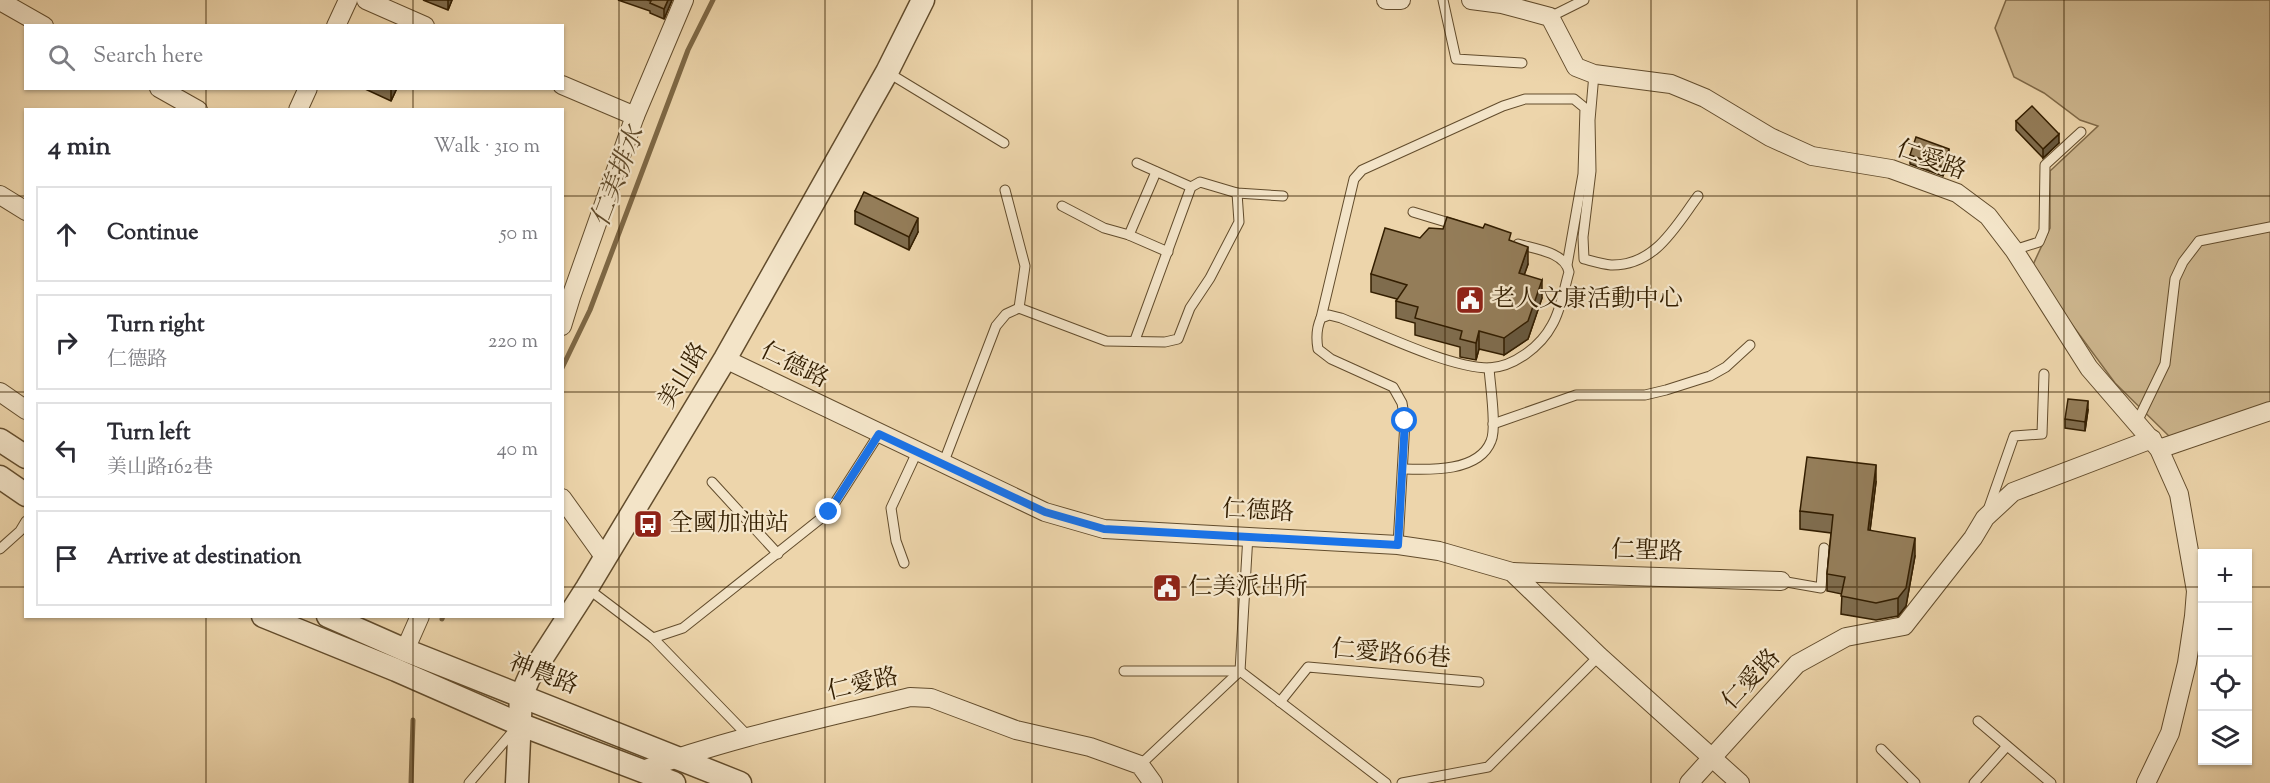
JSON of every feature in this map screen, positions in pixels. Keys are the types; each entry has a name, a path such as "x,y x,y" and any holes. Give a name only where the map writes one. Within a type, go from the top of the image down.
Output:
{"street":[{"path":"337,24 348,0"},
{"path":"366,0 420,24"},
{"path":"564,313 567,294 635,116 684,0"},
{"name":"美山路","path":"517,783 521,696 529,678 587,588 725,359 887,72 923,0"},
{"path":"1386,0 1401,0"},
{"path":"1471,0 1502,4 1550,17 1576,67 1594,74"},
{"path":"2,3 40,24"},
{"name":"仁愛路","path":"1594,74 1671,84 1705,98 1770,137 1812,156 1891,169 1957,193 1988,216 2014,249 2090,368 2155,444 2179,494 2196,591 2187,663 2170,733 2146,783"},
{"path":"564,86 635,116"},
{"path":"163,90 194,108"},
{"path":"299,108 307,90"},
{"path":"0,195 24,210"},
{"name":"仁德路","path":"725,359 1045,512 1104,529 1398,545 1448,553 1512,572 1599,656 1740,783"},
{"path":"0,392 24,409"},
{"path":"2155,444 2270,411"},
{"path":"0,440 24,456"},
{"name":"仁愛路","path":"1689,783 1797,664 1846,637 1904,626 1973,538 1985,518 2013,492 2155,444"},
{"path":"0,477 24,494"},
{"path":"564,501 605,558"},
{"name":"仁聖路","path":"1512,572 1781,580"},
{"path":"268,618 519,723 674,783"},
{"name":"神農路","path":"333,618 405,650 740,783"},
{"path":"405,650 419,618"},
{"name":"仁愛路","path":"643,770 678,757 749,737 910,697 931,698 1016,730 1090,747 1140,765"},
{"path":"1140,765 1153,783"}],"lane":[{"path":"1443,0 1456,59 1522,63"},
{"path":"1550,17 1584,0"},
{"path":"887,72 1004,143"},
{"path":"1594,74 1590,120 1591,171 1583,237 1584,259 1611,265 1647,257 1664,241 1698,196"},
{"path":"1321,318 1329,315 1341,318 1443,358 1489,368 1507,365 1534,347 1553,325 1569,272 1567,265 1582,174 1585,108 1574,99 1525,99 1503,106 1362,170 1354,179 1321,318 1317,326 1316,338 1318,349 1331,359 1394,387 1402,403 1405,421 1404,469 1398,545"},
{"path":"2014,249 2039,242 2044,230 2045,165 2081,132"},
{"path":"1137,163 1191,187"},
{"path":"1129,235 1156,172"},
{"path":"1135,340 1191,187 1200,182 1237,193 1283,196"},
{"path":"1005,190 1025,266 1019,308"},
{"path":"943,464 996,326 1006,314 1019,308 1106,341 1165,342 1178,339 1190,308 1210,279 1239,222 1237,193"},
{"path":"1062,206 1104,228 1129,235 1168,252"},
{"path":"1413,212 1469,229"},
{"path":"2137,422 2165,364 2175,279 2182,262 2199,241 2270,227"},
{"path":"1503,240 1559,257 1567,265"},
{"path":"1493,424 1576,395 1645,395 1688,383 1710,376 1726,367 1750,345"},
{"path":"1404,469 1440,470 1469,462 1484,452 1492,441 1489,368"},
{"path":"1985,518 2014,436 2042,434 2044,374"},
{"path":"653,638 683,628 829,512 879,434"},
{"path":"904,563 896,541 891,508 918,452"},
{"path":"712,482 778,554"},
{"path":"0,549 24,524"},
{"path":"1140,765 1240,671 1248,536"},
{"path":"1781,580 1821,588 1824,548"},
{"path":"587,588 653,638 749,737"},
{"path":"1402,783 1488,767 1599,656"},
{"name":"仁愛路66巷","path":"1280,702 1308,668 1479,682"},
{"path":"1124,671 1240,671 1386,783"},
{"path":"1978,721 2051,783"},
{"path":"469,783 519,723"},
{"path":"1974,783 2007,746"},
{"path":"1881,749 1915,783"}],"shaded area":[{"path":"2006,0 2270,0 2270,417 2175,442 2115,383 2031,269 2050,228 2050,171 2098,126 2080,120 2044,93 2014,77 1995,28"}],"building":[{"path":"647,0 668,0 664,9"},
{"path":"2032,106 2059,134 2043,149 2016,121"},
{"path":"1916,137 1949,149 1943,167 1910,155"},
{"path":"864,192 918,218 909,237 855,211"},
{"name":"老人文康活動中心","path":"1447,217 1483,228 1485,224 1511,233 1509,240 1528,247 1519,273 1542,280 1528,321 1504,338 1479,331 1476,343 1460,339 1462,331 1415,318 1418,307 1396,301 1407,285 1371,274 1385,228 1420,238 1429,228 1443,229"},
{"path":"2068,399 2088,401 2085,422 2065,419"},
{"path":"1807,457 1876,465 1868,530 1915,538 1906,588 1898,598 1876,603 1841,596 1845,577 1827,574 1833,515 1800,511"}],"waterway":[{"name":"仁美排水","path":"564,364 590,310 688,50 713,0"},
{"name":"仁美排水","path":"411,783 413,720"}],"place":[{"name":"老人文康活動中心","path":"1470,300"},
{"name":"全國加油站","path":"648,524"},
{"name":"仁美派出所","path":"1167,588"}],"route":[{"path":"829,512 879,434 1045,512 1104,529 1398,545 1405,421"}]}
